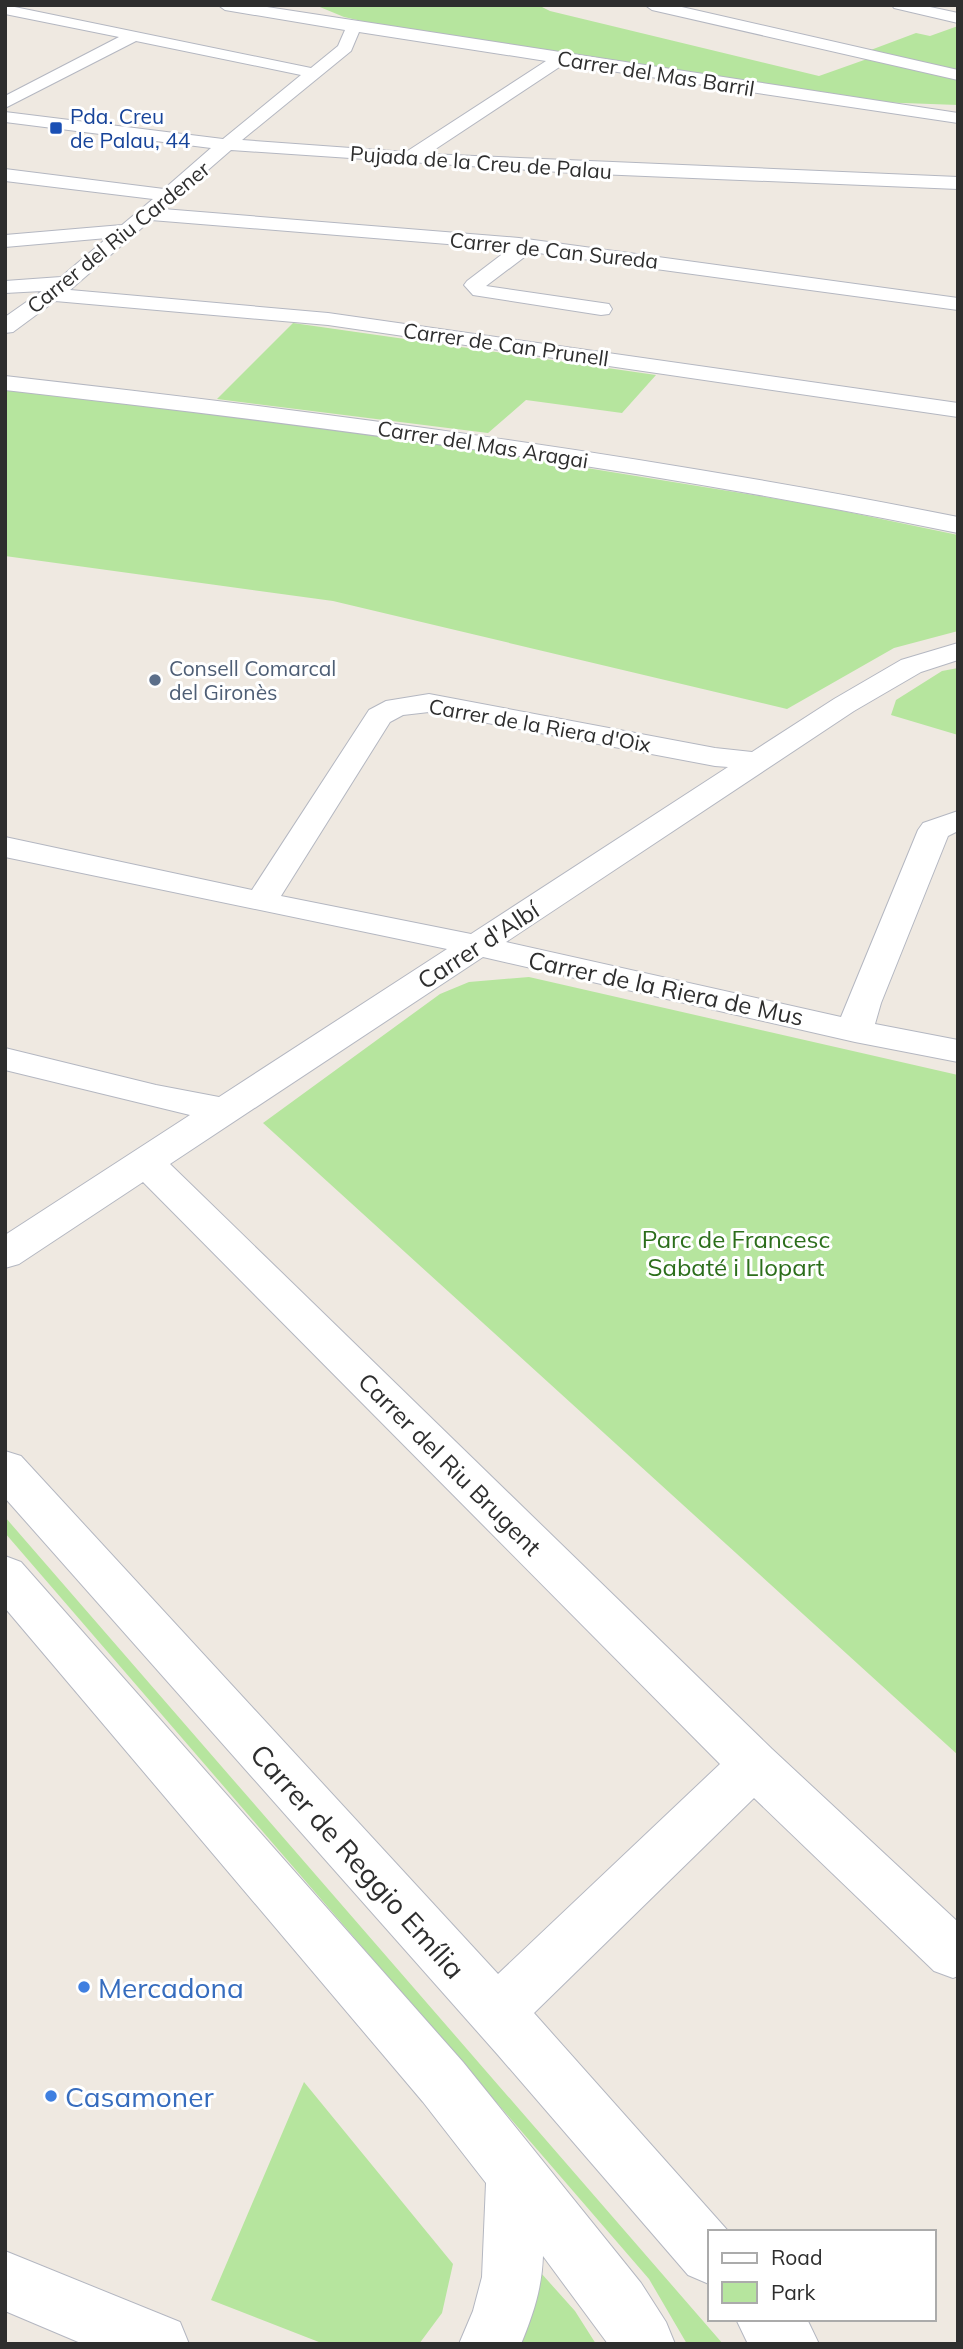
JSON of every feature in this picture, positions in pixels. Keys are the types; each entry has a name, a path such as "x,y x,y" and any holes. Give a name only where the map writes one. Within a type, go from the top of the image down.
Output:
{"street":[{"name":"Carrer del Mas Barril","path":"225,5 874,105 953,113"},
{"path":"295,5 311,19"},
{"path":"652,5 958,75"},
{"path":"899,5 948,13"},
{"path":"5,9 313,73"},
{"name":"Carrer del Riu Cardener","path":"5,327 60,289 228,144 345,48 354,26"},
{"path":"5,103 134,36"},
{"path":"411,157 560,58"},
{"path":"19,76 46,82"},
{"name":"Pujada de la Creu de Palau","path":"5,117 228,144 411,157 644,172 958,183"},
{"path":"5,175 171,195"},
{"name":"Carrer de Can Sureda","path":"149,214 527,245 958,304"},
{"path":"5,241 130,230"},
{"path":"527,245 474,285 480,291 601,309"},
{"name":"Carrer de Can Prunell","path":"5,287 60,289 316,317 958,410"},
{"name":"Carrer del Mas Aragai","path":"5,383 433,435 831,498 958,526"},
{"name":"Carrer d'Albí","path":"5,1254 474,946 520,920 756,761 911,666 958,651"},
{"name":"Carrer de la Riera d'Oix","path":"261,902 379,716 396,708 429,703 715,757 756,761"},
{"path":"855,1031 863,1003 934,831 958,820"},
{"name":"Carrer de la Riera de Mus","path":"5,847 261,902 413,931 855,1031 958,1051"},
{"path":"5,1059 156,1097 225,1110"},
{"name":"Carrer del Riu Brugent","path":"146,1163 754,1765 953,1953"},
{"name":"Carrer de Reggio Emília","path":"5,1468 496,2013 708,2253"},
{"path":"5,1575 443,2082 619,2305 644,2344"},
{"path":"496,2013 754,1765"},
{"path":"490,2344 503,2313 512,2277 516,2173"},
{"path":"5,2281 158,2344"},
{"path":"769,2321 788,2344"}],"green space":[{"path":"315,5 538,5 550,11 819,76 867,59 958,80 958,105 876,102 397,29 344,17"},
{"path":"958,26 958,71 868,51 916,33 930,36"},
{"path":"293,323 656,375 622,413 526,400 488,433 217,399"},
{"path":"5,388 371,433 814,505 958,535 958,631 894,648 787,709 333,601 5,556"},
{"path":"958,668 958,735 891,715 896,700 942,671"},
{"name":"Parc de Francesc Sabaté i Llopart","path":"529,977 958,1075 958,1755 263,1123 440,994 469,982"},
{"path":"5,1517 723,2344 687,2344 649,2279 5,1533"},
{"path":"304,2082 453,2264 442,2313 419,2344 324,2344 211,2300"},
{"path":"541,2273 575,2311 596,2344 519,2344"}],"place":[{"name":"Pda. Creu de Palau, 44","path":"56,128"},
{"name":"Consell Comarcal del Gironès","path":"155,680"},
{"name":"Mercadona","path":"84,1987"},
{"name":"Casamoner","path":"51,2096"}]}
